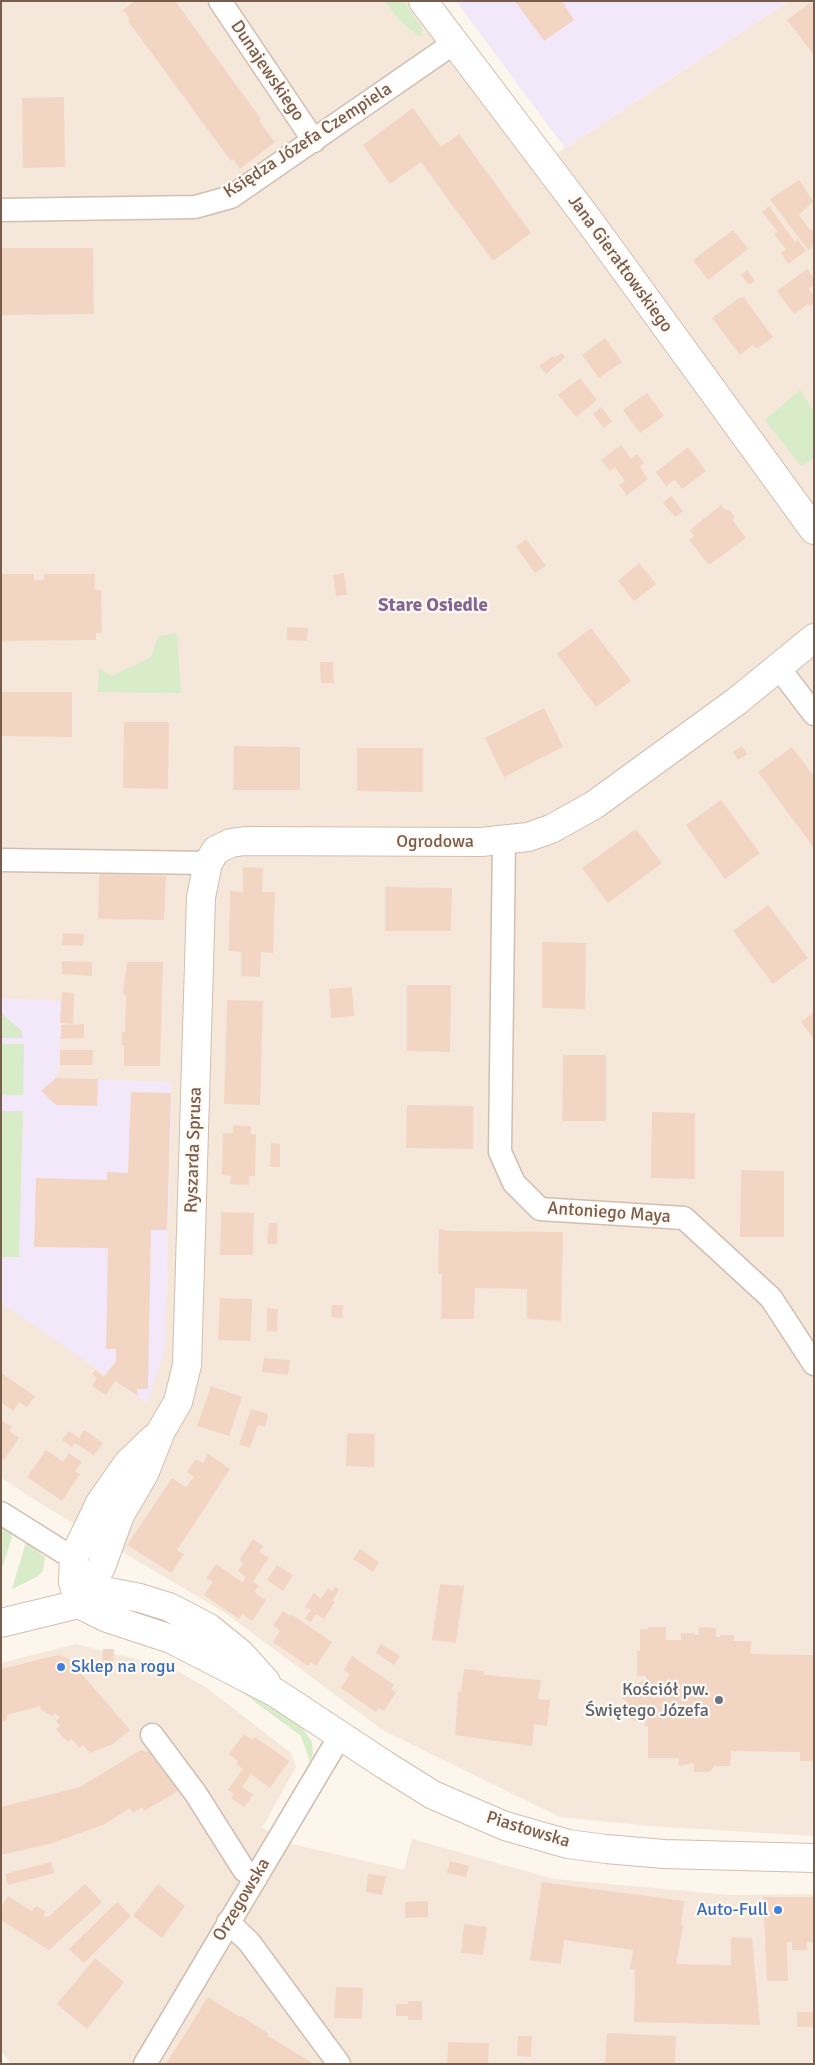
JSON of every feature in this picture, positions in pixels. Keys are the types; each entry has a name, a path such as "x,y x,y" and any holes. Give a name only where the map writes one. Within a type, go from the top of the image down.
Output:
{"street":[{"name":"Dunajewskiego","path":"220,1 314,142"},
{"name":"Jana Gierałtowskiego","path":"423,1 590,222 814,530"},
{"name":"Księdza Józefa Czempiela","path":"1,210 195,207 231,198 314,142 454,42"},
{"name":"Ogrodowa","path":"208,863 216,850 231,843 245,841 481,842 528,837 551,829 571,819 779,668 814,638"},
{"path":"779,668 814,714"},
{"name":"Antoniego Maya","path":"504,840 500,1152 514,1183 540,1209 684,1218 771,1298 814,1364"},
{"path":"1,860 208,863"},
{"name":"Ryszarda Sprusa","path":"79,1604 101,1567 120,1515 144,1474 162,1431 178,1402 188,1364 201,897 208,863"},
{"name":"Ryszarda Sprusa","path":"79,1604 73,1582 74,1557 100,1503 128,1463 162,1431"},
{"path":"1,1513 74,1557"},
{"path":"1,1623 79,1604"},
{"name":"Piastowska","path":"79,1604 107,1618 171,1639 276,1693 340,1736 433,1794 505,1826 539,1837 606,1849 664,1854 814,1858"},
{"path":"152,1735 196,1794 244,1870 256,1878"},
{"name":"Orzegowska","path":"145,2064 340,1736"},
{"path":"228,1922 249,1942 339,2064"}],"shaded area":[{"path":"1,1 423,1 544,162 789,1 814,1 814,1836 649,1826 560,1817 384,1731 224,1612 46,1507 1,1478"},
{"path":"456,1 789,1 565,148"},
{"path":"1,998 61,1001 60,1065 56,1078 172,1082 165,1350 147,1403 1,1303"},
{"path":"76,1644 172,1668 207,1688 291,1753 296,1767 262,1828 292,1844 404,1870 412,1839 554,1879 731,1895 814,1894 814,2064 12,2064 1,2052 1,1663"}],"green space":[{"path":"385,1 403,1 421,26 422,36 420,37 400,21"},
{"path":"800,390 814,411 814,458 801,466 765,420"},
{"path":"177,633 181,693 98,692 99,668 112,676 151,657 158,636"},
{"path":"1,1013 22,1031 22,1038 1,1038"},
{"path":"1,1044 24,1044 23,1095 1,1095"},
{"path":"1,1111 23,1111 19,1257 1,1257"},
{"path":"1,1527 11,1533 12,1537 1,1572"},
{"path":"26,1542 45,1557 43,1571 37,1577 12,1589"},
{"path":"224,1679 301,1726 312,1742 313,1754 310,1762 301,1736"}],"building":[{"path":"135,1 175,1 261,119 259,121 275,142 240,169 233,159 231,161 128,21 130,19 123,10"},
{"path":"515,1 562,1 574,20 544,41"},
{"path":"811,2 814,6 814,55 787,20"},
{"path":"64,97 65,167 23,168 22,98"},
{"path":"413,108 441,147 459,134 531,233 493,261 421,162 390,184 363,145"},
{"path":"799,180 813,201 799,215 811,231 814,228 814,246 808,250 770,199"},
{"path":"769,206 795,242 798,240 806,251 788,264 781,253 786,249 774,234 778,232 762,212"},
{"path":"733,230 748,249 708,280 693,260"},
{"path":"1,248 93,248 94,314 1,315"},
{"path":"807,269 814,278 814,286 809,289 814,296 814,303 810,306 808,304 794,314 777,291"},
{"path":"747,270 755,281 749,285 741,275"},
{"path":"739,298 744,298 773,337 757,349 753,345 740,355 712,318"},
{"path":"605,338 622,362 599,378 582,355"},
{"path":"561,353 565,357 546,374 539,366"},
{"path":"580,378 597,400 576,417 558,395"},
{"path":"647,393 664,416 640,433 623,410"},
{"path":"601,407 612,421 604,428 593,414"},
{"path":"621,445 631,459 637,454 641,459 644,463 640,467 648,479 627,495 619,485 625,481 615,467 610,471 601,460"},
{"path":"688,447 706,471 682,489 675,479 666,486 656,472"},
{"path":"671,496 683,511 675,517 663,503"},
{"path":"721,505 734,516 733,521 746,538 709,565 689,540 694,536 690,530"},
{"path":"526,539 546,566 535,573 516,547"},
{"path":"639,563 656,584 634,601 618,581"},
{"path":"344,573 347,595 336,596 333,575"},
{"path":"1,574 34,574 34,580 44,580 44,574 95,574 95,590 101,590 102,633 96,633 96,640 1,641"},
{"path":"287,627 308,628 307,641 287,640"},
{"path":"591,628 631,681 596,707 557,654"},
{"path":"320,662 333,662 334,683 321,683"},
{"path":"1,692 72,692 72,737 1,736"},
{"path":"544,708 563,747 504,777 485,738"},
{"path":"124,722 169,722 168,789 123,788"},
{"path":"234,746 300,747 300,790 233,790"},
{"path":"742,746 747,754 738,760 733,752"},
{"path":"792,747 814,777 814,848 758,772"},
{"path":"357,748 423,748 423,792 357,791"},
{"path":"721,800 760,853 725,879 686,825"},
{"path":"636,829 662,863 608,903 582,868"},
{"path":"243,867 263,868 262,892 275,892 273,953 261,952 260,977 241,976 241,952 229,951 230,891 243,892"},
{"path":"99,874 166,876 164,920 98,919"},
{"path":"385,887 452,888 451,931 385,931"},
{"path":"768,905 808,958 773,984 733,931"},
{"path":"63,933 84,934 83,946 62,945"},
{"path":"542,942 586,943 585,1009 542,1008"},
{"path":"62,961 92,962 92,976 62,974"},
{"path":"127,962 163,962 160,1066 124,1066 122,1032 125,1032 126,995 123,994"},
{"path":"407,985 451,985 450,1052 407,1051"},
{"path":"352,987 354,1016 331,1018 329,989"},
{"path":"62,992 74,993 73,1024 60,1023"},
{"path":"227,1000 263,1001 260,1105 224,1104"},
{"path":"814,1012 814,1039 801,1022"},
{"path":"84,1024 84,1038 61,1039 61,1025"},
{"path":"60,1050 93,1050 92,1065 60,1065"},
{"path":"563,1055 606,1055 606,1121 562,1121"},
{"path":"56,1078 98,1079 97,1106 56,1105 41,1091"},
{"path":"131,1092 171,1093 167,1230 151,1230 148,1389 137,1389 138,1396 115,1381 106,1395 92,1386 97,1378 92,1374 95,1370 104,1377 116,1361 116,1349 106,1349 108,1248 34,1247 36,1178 107,1180 107,1172 128,1173"},
{"path":"407,1105 473,1106 473,1149 406,1148"},
{"path":"652,1112 695,1113 695,1179 651,1178"},
{"path":"233,1125 251,1126 251,1134 256,1134 255,1176 249,1176 249,1185 230,1184 231,1176 222,1175 223,1133 233,1133"},
{"path":"271,1143 280,1144 280,1167 270,1167"},
{"path":"741,1170 784,1171 784,1237 740,1237"},
{"path":"221,1212 254,1213 253,1255 220,1255"},
{"path":"269,1223 278,1223 277,1244 267,1244"},
{"path":"439,1229 452,1231 563,1232 561,1321 527,1319 527,1289 475,1288 474,1319 441,1319 442,1274 438,1274"},
{"path":"220,1298 252,1299 251,1341 218,1340"},
{"path":"332,1305 343,1305 342,1318 331,1317"},
{"path":"267,1308 278,1309 277,1332 267,1331"},
{"path":"264,1358 290,1360 288,1375 262,1372"},
{"path":"1,1373 35,1396 27,1407 19,1402 13,1411 1,1402"},
{"path":"211,1386 242,1397 229,1436 197,1426"},
{"path":"251,1409 268,1414 265,1427 258,1425 250,1448 239,1444"},
{"path":"1,1420 12,1427 9,1431 19,1438 4,1460 1,1458"},
{"path":"84,1430 103,1443 94,1455 75,1443 72,1447 62,1440 69,1431 79,1438"},
{"path":"347,1433 375,1434 374,1467 346,1466"},
{"path":"46,1450 63,1462 69,1453 82,1462 75,1471 80,1474 62,1501 27,1477"},
{"path":"208,1454 230,1469 177,1550 184,1554 171,1573 127,1545 172,1478 186,1487 194,1477 187,1472 196,1459 203,1463"},
{"path":"253,1539 263,1546 259,1552 269,1558 253,1581 259,1586 255,1591 256,1594 266,1600 252,1621 242,1614 239,1619 204,1595 213,1582 206,1578 216,1564 242,1582 246,1577 238,1571 243,1563 239,1560"},
{"path":"360,1549 379,1562 373,1572 353,1559"},
{"path":"277,1565 293,1575 283,1591 267,1580"},
{"path":"440,1584 464,1586 456,1643 432,1640"},
{"path":"335,1587 339,1590 332,1601 335,1602 324,1619 316,1614 311,1622 305,1618 311,1610 305,1607 314,1593 321,1599 328,1588 332,1591"},
{"path":"283,1611 290,1616 291,1614 332,1642 316,1666 311,1662 308,1666 273,1642 280,1631 273,1625"},
{"name":"Kościół pw. Świętego Józefa","path":"648,1627 666,1627 666,1640 681,1640 681,1633 695,1633 695,1635 699,1635 699,1627 716,1628 716,1637 720,1637 720,1635 734,1635 734,1641 751,1641 751,1654 814,1655 814,1761 800,1761 800,1752 731,1751 730,1766 716,1766 716,1764 710,1772 694,1772 694,1763 679,1766 679,1758 648,1758 648,1726 645,1726 645,1719 634,1721 630,1718 626,1701 622,1698 623,1693 632,1685 646,1680 646,1676 637,1676 637,1651 640,1651 640,1629 648,1629"},
{"path":"381,1644 400,1656 394,1665 376,1653"},
{"path":"103,1649 114,1649 113,1665 102,1664"},
{"path":"58,1655 68,1658 130,1730 113,1744 90,1753 83,1745 79,1748 72,1739 68,1742 56,1729 60,1726 56,1721 60,1717 55,1713 52,1716 41,1710 40,1706 7,1715 7,1720 1,1722 1,1669"},
{"path":"352,1656 394,1685 391,1689 396,1692 384,1711 379,1708 376,1712 341,1688 350,1675 344,1670"},
{"path":"464,1669 484,1671 484,1675 541,1680 538,1699 550,1700 547,1726 534,1724 532,1746 455,1735 458,1692 461,1692"},
{"path":"244,1734 252,1740 255,1737 289,1761 270,1788 251,1774 242,1787 253,1795 244,1807 231,1798 234,1794 228,1790 243,1769 236,1764 238,1761 229,1754"},
{"path":"141,1750 149,1752 178,1791 144,1811 142,1807 133,1813 130,1808 105,1824 53,1843 1,1855 1,1807 80,1787"},
{"path":"450,1861 469,1866 466,1877 447,1873"},
{"path":"51,1862 54,1873 8,1885 5,1874"},
{"path":"368,1874 386,1876 382,1895 366,1892"},
{"path":"542,1882 684,1901 681,1925 683,1925 676,1964 731,1965 731,1937 752,1938 760,2025 634,2022 635,1970 630,1969 633,1950 564,1940 561,1964 530,1960"},
{"path":"85,1884 102,1902 49,1950 1,1920 1,1907 8,1896 32,1911 36,1906 45,1911 44,1916 48,1917"},
{"path":"158,1884 185,1906 162,1938 133,1916"},
{"path":"763,1897 814,1897 814,1942 807,1942 807,1950 792,1950 792,1942 787,1942 788,1981 767,1981"},
{"path":"428,1901 428,1917 405,1918 405,1902"},
{"path":"117,1902 131,1916 84,1963 69,1949"},
{"path":"464,1924 487,1927 483,1955 461,1953"},
{"path":"95,1958 124,1982 87,2029 57,2004"},
{"path":"336,1987 363,1988 362,2019 334,2018"},
{"path":"208,1997 241,2016 269,2034 268,2036 314,2064 166,2064"},
{"path":"408,2001 422,2001 422,2020 408,2020 408,2016 396,2016 396,2004 408,2004"},
{"path":"797,2012 814,2012 814,2027 797,2027"},
{"path":"607,2033 676,2036 675,2064 605,2064"},
{"path":"518,2036 532,2036 531,2057 517,2056"},
{"path":"448,2042 489,2043 488,2064 447,2064"}],"place":[{"name":"Sklep na rogu","path":"61,1667"},
{"name":"Kościół pw. Świętego Józefa","path":"719,1700"},
{"name":"Auto-Full","path":"778,1910"}],"district":[{"name":"Stare Osiedle","path":"433,606"}]}
